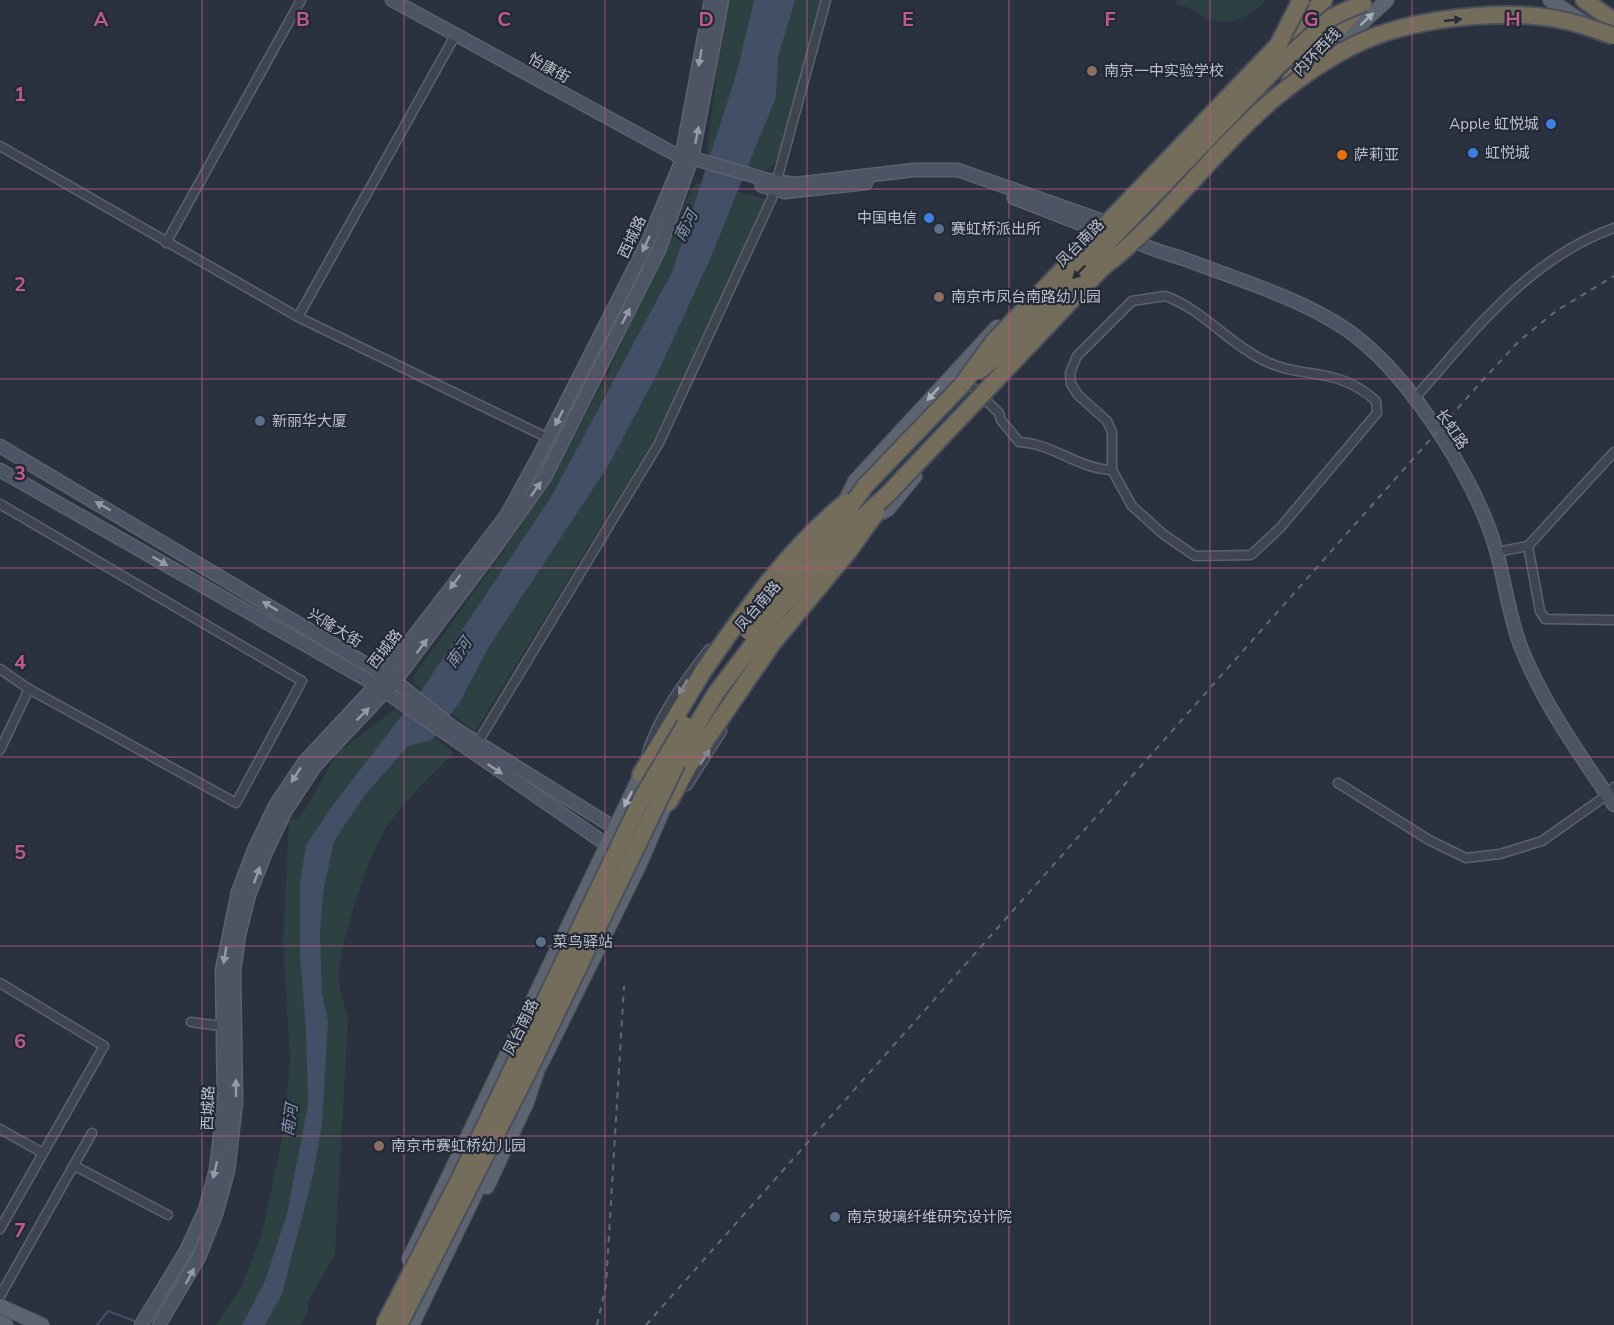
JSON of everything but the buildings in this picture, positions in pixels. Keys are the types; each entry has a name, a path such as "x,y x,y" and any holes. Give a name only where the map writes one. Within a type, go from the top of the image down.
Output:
{"highway":[{"path":"1278,45 1303,0"},
{"name":"内环西线","path":"1278,45 1324,0"},
{"path":"1102,268 1121,241 1283,70 1329,28 1344,0"},
{"path":"958,378 1002,352 1280,64 1332,17 1366,0"},
{"name":"内环西线","path":"1269,103 1366,0"},
{"path":"1584,0 1614,21"},
{"path":"1592,0 1614,9"},
{"path":"1102,268 1132,245 1269,103 1300,79 1378,35 1432,22 1484,17 1542,18 1566,21 1614,36"},
{"name":"凤台南路","path":"384,1325 469,1161 658,770 708,687 777,594 846,513 860,483 993,341 1278,45"},
{"name":"凤台南路","path":"399,1325 516,1098 690,736 716,693 782,606 856,523 887,502 1102,268"},
{"path":"641,774 702,673 757,599 821,522 860,483"},
{"path":"669,802 691,762 750,672 887,502"}],"main road":[{"name":"怡康街","path":"392,0 690,162 775,185"},
{"name":"西城路","path":"385,683 506,516 690,162 711,0"},
{"name":"西城路","path":"141,1325 186,1251 205,1210 222,1139 228,1027 239,935 257,875 286,810 338,731 385,683 492,552 544,477 659,249 690,162 722,0"},
{"name":"凤台南路","path":"958,378 1098,225 1266,48 1303,0"},
{"name":"凤台南路","path":"412,1325 520,1100 537,1072 638,868 669,802 672,784 750,660 786,613 863,523 887,502 1133,240 1387,0"},
{"path":"1550,0 1614,42"},
{"name":"长虹路","path":"775,185 914,170 958,170 1133,240 1262,288 1324,317 1369,348 1413,400 1461,470 1484,514 1497,552 1506,600 1520,645 1551,713 1612,796"},
{"name":"兴隆大街","path":"0,446 385,683 638,868"},
{"name":"兴隆大街","path":"0,470 385,683"},
{"name":"凤台南路","path":"377,1325 548,973 614,827 641,774 656,758 692,696 735,633 844,506 860,483"},
{"name":"兴隆大街","path":"450,732 478,742 646,849"},
{"name":"西城路","path":"159,1325 199,1257 216,1214 228,1171 236,1102 228,1027"},
{"name":"凤台南路","path":"423,1325 527,1102 537,1072"},
{"path":"0,1306 42,1325"},
{"path":"0,1322 6,1325"}],"street":[{"path":"165,243 301,0"},
{"path":"478,742 659,443 775,185 826,0"},
{"path":"298,317 456,34"},
{"path":"0,146 165,243 298,317 548,438"},
{"path":"1413,400 1513,289 1569,252 1614,228"},
{"path":"958,378 984,398 1019,442 1029,442 1078,463 1112,470 1132,506 1195,556 1251,555 1280,528 1377,413 1376,401 1360,387 1328,374 1287,368 1262,360 1229,340 1186,303 1165,296 1148,297 1132,302 1077,356 1070,373 1071,384 1078,395 1102,416 1112,432 1112,470"},
{"path":"1497,552 1528,546 1614,452"},
{"path":"0,504 302,681 237,803 29,689 0,669"},
{"path":"1528,546 1540,611 1545,619 1614,620"},
{"path":"0,750 29,689"},
{"path":"1338,783 1429,840 1466,858 1500,854 1542,841 1612,796"},
{"path":"0,983 104,1046 0,1228"},
{"path":"191,1022 228,1027"},
{"path":"0,1129 43,1153"},
{"path":"0,1296 92,1133"},
{"path":"75,1166 168,1215"}],"shaded area":[{"path":"709,0 821,0 778,160 766,171 709,158 707,150 716,81"},
{"path":"1177,0 1266,0 1245,17 1220,21 1211,20 1184,6 1177,5"},
{"path":"697,182 767,199 656,436 475,732 416,685 413,677 505,549 559,463 608,373 691,190"},
{"path":"397,708 454,753 410,798 393,818 379,840 363,880 342,950 339,982 348,1018 335,1255 307,1303 309,1309 300,1325 216,1325 241,1287 262,1234 284,1129 290,1062 283,940 289,820 300,818 338,752"}],"water":[{"name":"南河","path":"754,0 795,0 778,57 776,97 711,257 658,372 608,466 488,648 461,700 432,740 408,746 365,795 334,841 323,893 320,935 322,994 328,1021 322,1125 313,1175 282,1294 265,1325 242,1325 265,1281 287,1214 308,1104 306,1030 300,956 300,883 306,845 333,805 423,688 551,497 673,270 737,72"}],"waterway":[{"path":"97,1325 108,1311 137,1322"}],"railway":[{"path":"646,1325 1482,381 1519,341 1556,311 1614,276"},
{"path":"597,1325 606,1285 624,986"}],"place":[{"name":"南京一中实验学校","path":"1092,71"},
{"name":"Apple 虹悦城","path":"1551,124"},
{"name":"虹悦城","path":"1473,153"},
{"name":"萨莉亚","path":"1342,155"},
{"name":"中国电信","path":"929,218"},
{"name":"赛虹桥派出所","path":"939,229"},
{"name":"南京市凤台南路幼儿园","path":"939,297"},
{"name":"新丽华大厦","path":"260,421"},
{"name":"菜鸟驿站","path":"541,942"},
{"name":"南京市赛虹桥幼儿园","path":"379,1146"},
{"name":"南京玻璃纤维研究设计院","path":"835,1217"}]}
